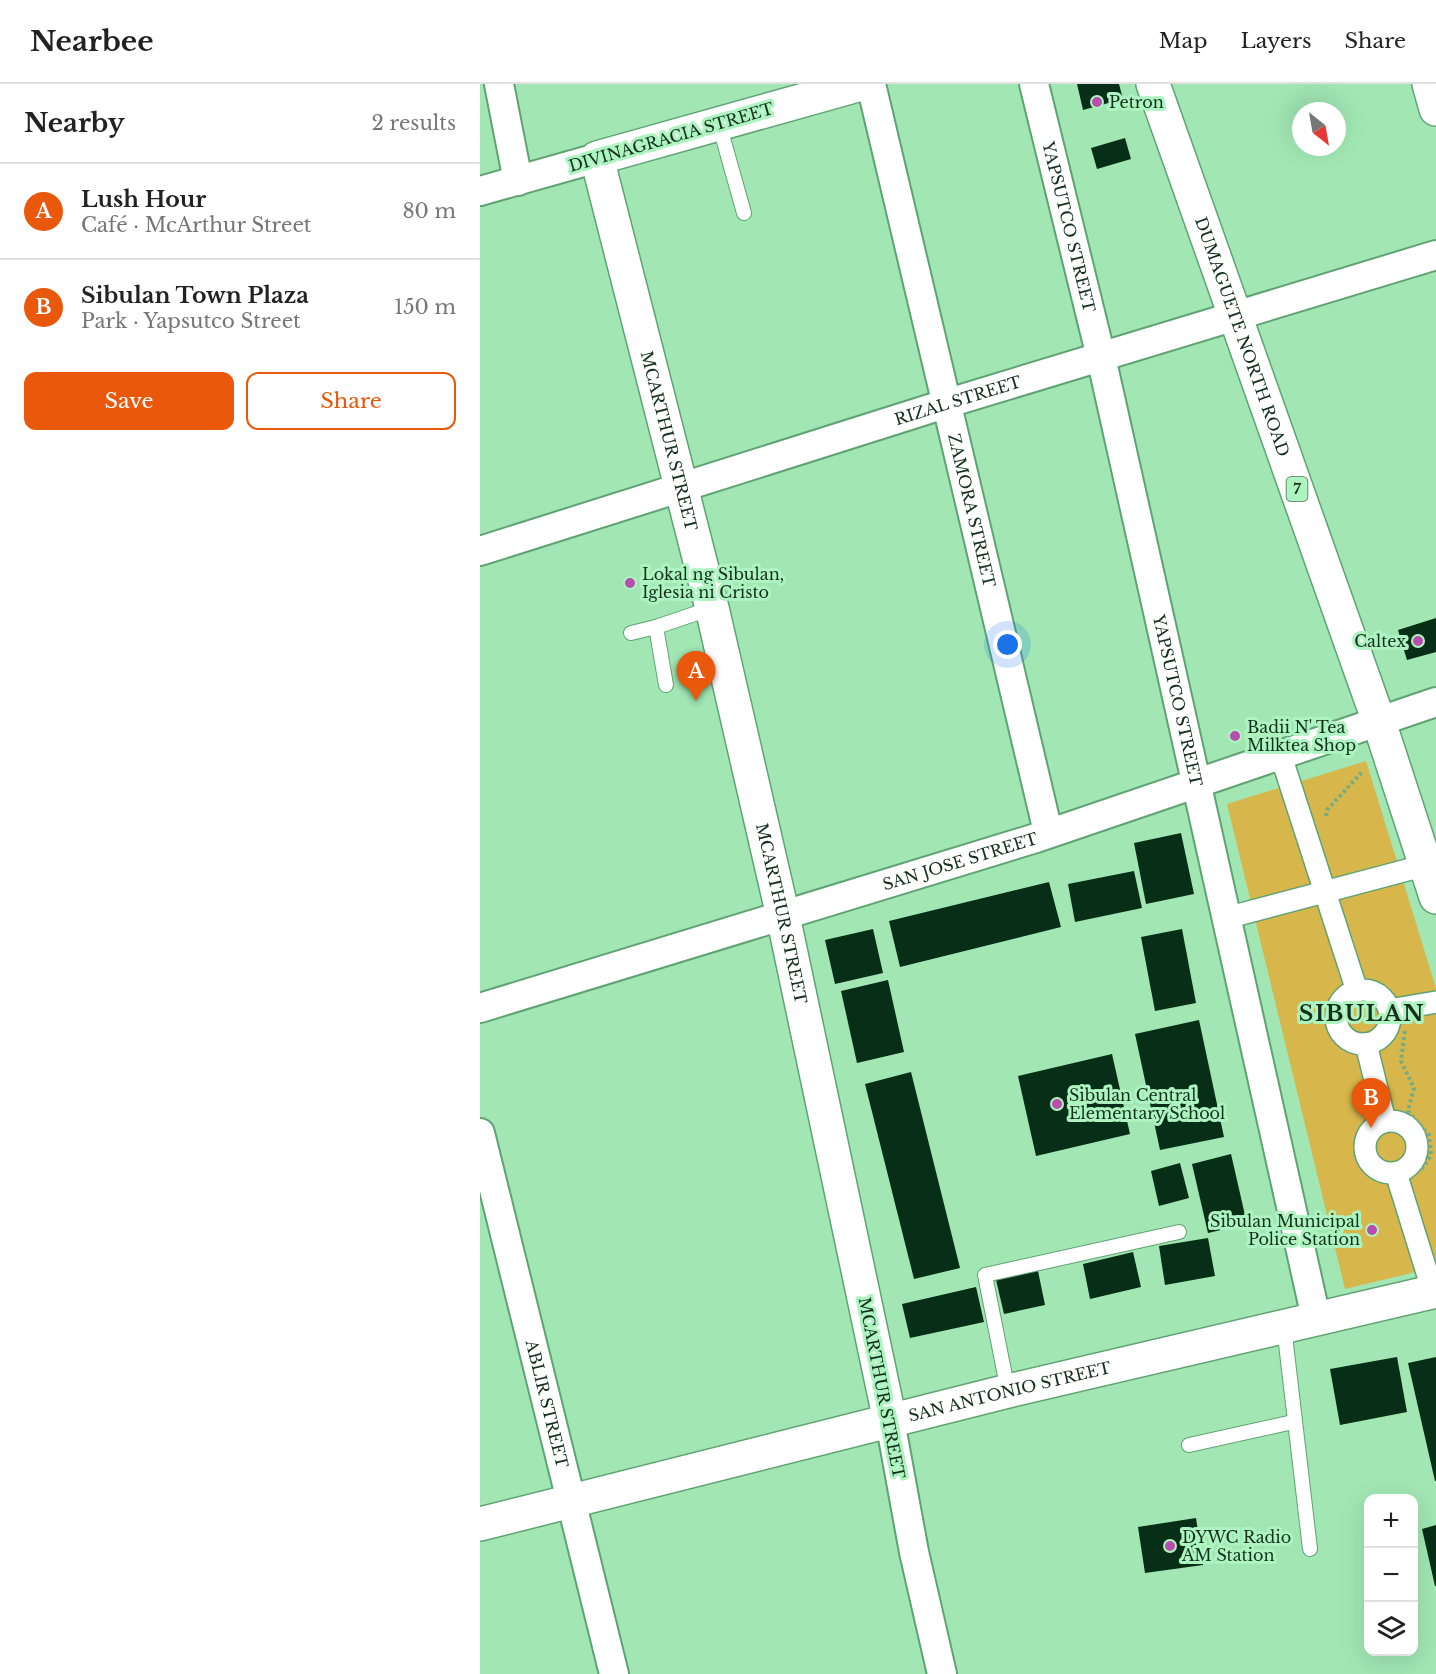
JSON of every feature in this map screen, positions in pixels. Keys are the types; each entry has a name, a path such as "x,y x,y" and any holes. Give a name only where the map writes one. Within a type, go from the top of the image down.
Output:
{"main road":[{"name":"DIVINAGRACIA STREET","path":"597,158 861,84"},
{"name":"DUMAGUETE NORTH ROAD","path":"1153,84 1379,722 1436,897"},
{"path":"1429,84 1436,109"},
{"name":"MCARTHUR STREET","path":"597,158 712,608 783,916 890,1421"},
{"name":"SAN ANTONIO STREET","path":"480,1524 1008,1391 1434,1291"}],"street":[{"path":"499,84 518,181"},
{"name":"ZAMORA STREET","path":"871,84 1048,832"},
{"name":"YAPSUTCO STREET","path":"1034,84 1101,357 1316,1318"},
{"name":"DIVINAGRACIA STREET","path":"480,191 597,158"},
{"name":"RIZAL STREET","path":"480,551 945,404 1436,255"},
{"name":"SAN JOSE STREET","path":"480,1008 783,916 1048,832 1281,756 1436,702"},
{"path":"1281,756 1357,991"},
{"path":"1226,918 1426,865"},
{"path":"1357,991 1375,993 1395,1010 1385,1032 1376,1040 1366,1044 1344,1037 1338,1027 1338,1005 1349,993 1357,991"},
{"path":"1395,1010 1436,1002"},
{"path":"1366,1044 1385,1121"},
{"path":"1398,1179 1413,1162 1417,1152 1417,1140 1412,1130 1404,1123 1385,1121 1377,1124 1367,1135 1364,1146 1366,1157 1373,1167 1398,1179 1434,1291"},
{"name":"ABLIR STREET","path":"480,1133 614,1674"},
{"name":"MCARTHUR STREET","path":"890,1421 914,1552 942,1674"}],"lane":[{"path":"719,124 744,213"},
{"path":"631,633 712,608"},
{"path":"656,627 666,685"},
{"path":"1008,1391 985,1275 1179,1232"},
{"path":"1284,1325 1293,1422 1310,1549"},
{"path":"1189,1446 1293,1422"}],"path":[{"path":"1395,1010 1406,1028 1401,1061 1414,1088 1408,1111 1429,1135 1431,1155 1415,1179 1398,1179"}],"shaded area":[{"path":"1366,761 1436,988 1436,1267 1345,1289 1227,804"}],"building":[{"path":"1077,84 1119,84 1123,99 1083,110"},
{"path":"1125,138 1131,159 1097,169 1091,148"},
{"name":"Caltex","path":"1436,618 1436,652 1407,660 1398,630"},
{"path":"1181,833 1194,894 1146,904 1134,843"},
{"path":"1134,871 1142,908 1075,922 1068,884"},
{"path":"1049,882 1061,927 900,967 889,921"},
{"path":"873,929 883,973 835,984 825,940"},
{"path":"1182,929 1196,1003 1155,1011 1141,937"},
{"path":"888,980 904,1052 857,1063 841,991"},
{"path":"1199,1020 1224,1137 1160,1150 1135,1034"},
{"path":"1112,1054 1130,1134 1036,1156 1018,1076"},
{"path":"911,1072 960,1268 914,1279 865,1084"},
{"path":"1231,1154 1247,1224 1208,1233 1192,1164"},
{"path":"1180,1163 1189,1198 1159,1206 1151,1171"},
{"path":"1208,1238 1215,1276 1165,1285 1159,1246"},
{"path":"1133,1252 1141,1287 1090,1299 1083,1264"},
{"path":"1038,1271 1045,1305 1004,1314 996,1280"},
{"path":"976,1287 984,1322 910,1338 902,1304"},
{"path":"1397,1357 1407,1412 1340,1425 1330,1369"},
{"path":"1436,1357 1436,1481 1435,1481 1408,1363"},
{"name":"DYWC Radio AM Station","path":"1196,1518 1203,1565 1145,1573 1138,1527"},
{"path":"1436,1525 1436,1586 1435,1586 1422,1529"}],"place":[{"name":"Petron","path":"1097,102"},
{"name":"Lokal ng Sibulan, Iglesia ni Cristo","path":"630,583"},
{"name":"Caltex","path":"1418,641"},
{"name":"Lush Hour","path":"696,701"},
{"name":"Badii N' Tea Milktea Shop","path":"1235,736"},
{"name":"Sibulan Central Elementary School","path":"1057,1104"},
{"name":"Sibulan Town Plaza","path":"1371,1128"},
{"name":"Sibulan Municipal Police Station","path":"1372,1230"},
{"name":"DYWC Radio AM Station","path":"1170,1546"}],"district":[{"name":"SIBULAN","path":"1362,1013"}]}
